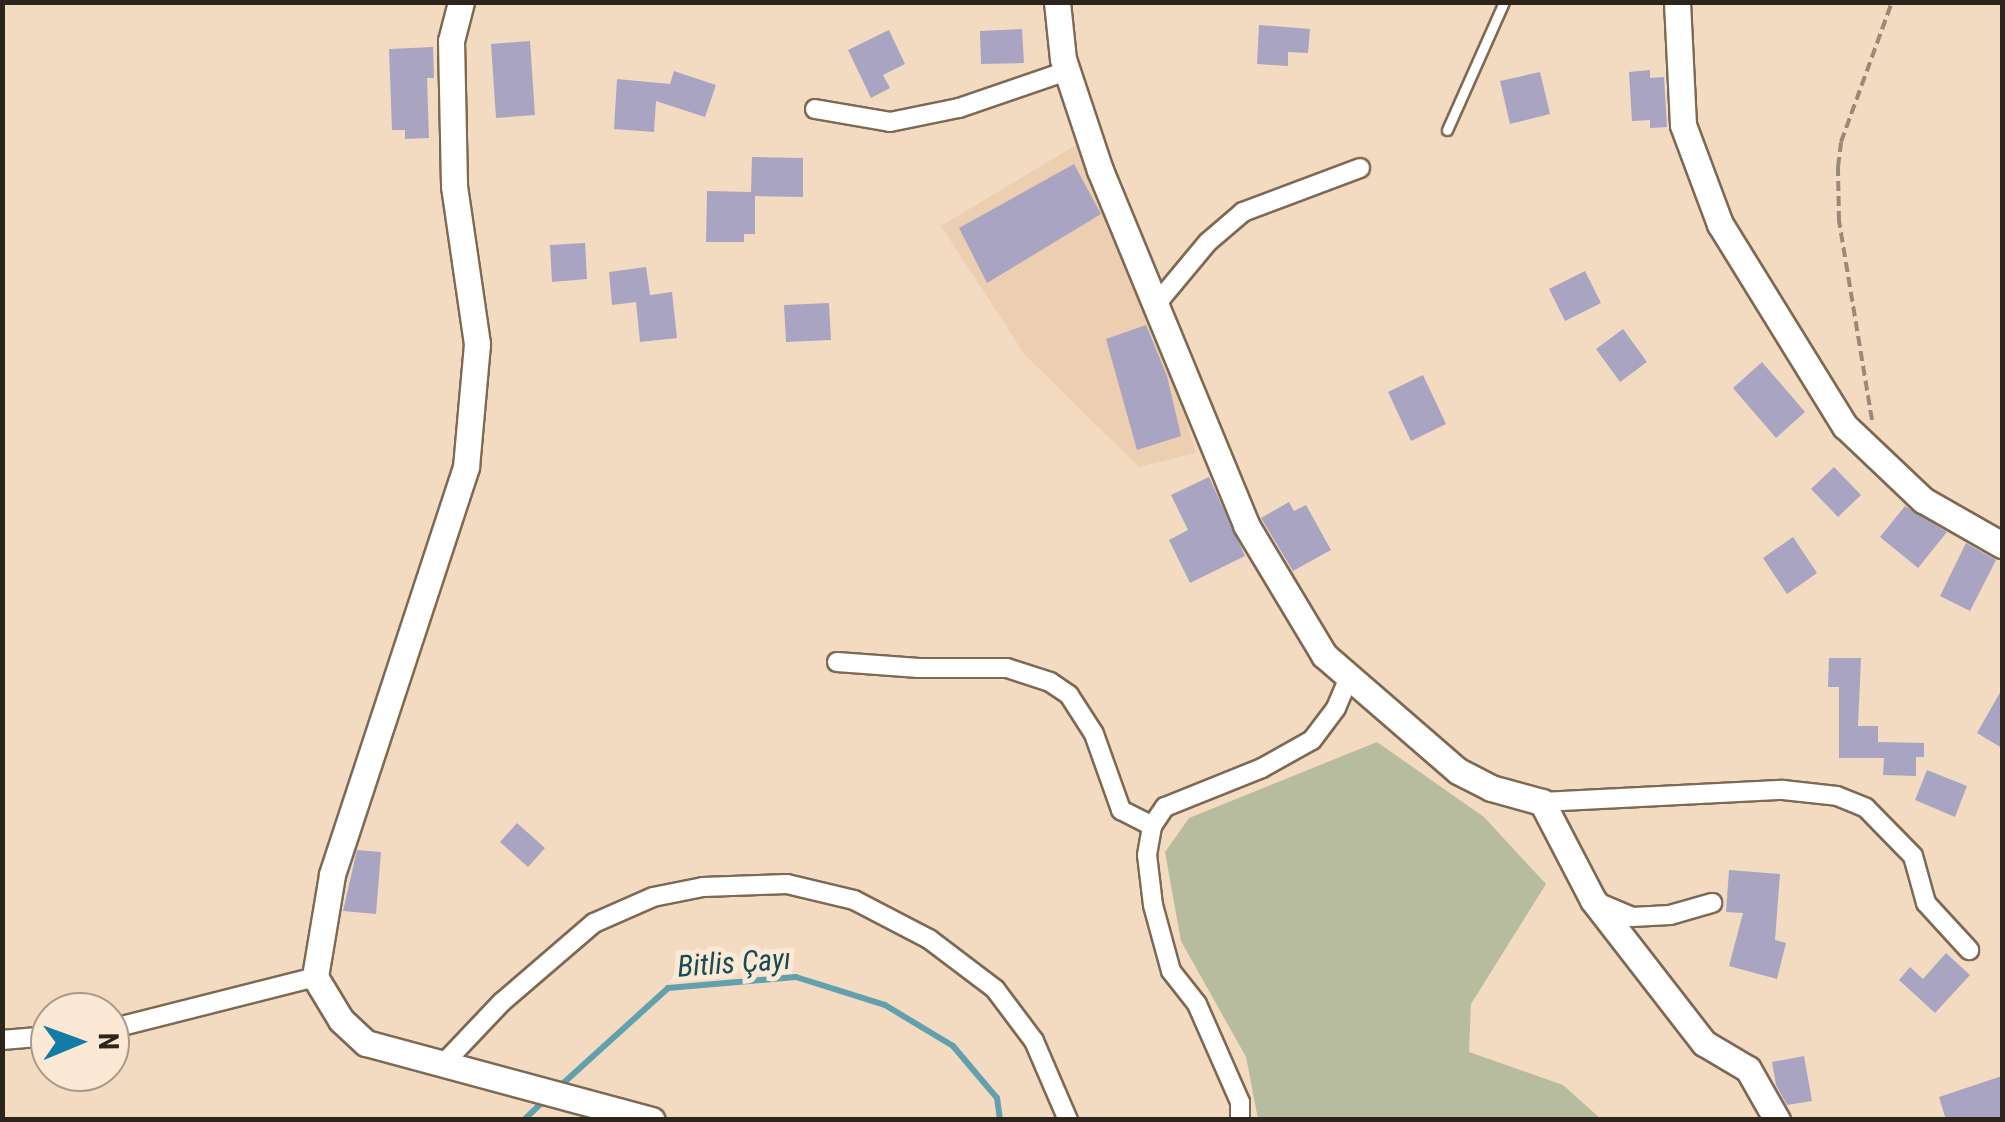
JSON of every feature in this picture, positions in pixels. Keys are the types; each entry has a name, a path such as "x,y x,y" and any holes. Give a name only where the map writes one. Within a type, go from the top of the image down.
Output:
{"street":[{"path":"461,2 451,41 454,186 478,344 466,467 332,876 315,977 342,1020 366,1043 480,1070 652,1120"},
{"path":"1057,2 1067,71 1100,170 1158,302 1246,525 1324,655 1458,772 1490,788 1542,802 1783,790 1838,796 1866,808 1913,856 1926,903 1969,950"},
{"path":"1677,2 1683,125 1720,224 1845,426 1923,500 2002,544"},
{"path":"814,109 890,122 959,108 1067,71"},
{"path":"1158,302 1208,242 1244,212 1360,168"},
{"path":"836,662 1007,668 1050,682 1070,695 1094,734 1121,810 1152,826"},
{"path":"1240,1120 1240,1102 1197,1004 1171,971 1153,906 1147,855 1152,826 1165,807 1262,768 1312,740 1336,708 1349,676"},
{"path":"1542,802 1563,835 1593,900 1704,1043 1748,1069 1777,1120"},
{"path":"444,1062 502,1002 594,923 670,894 703,887 787,884 854,900 929,939 996,989 1034,1042 1068,1120"},
{"path":"1593,900 1632,917 1670,915 1712,903"},
{"path":"130,1024 315,977"},
{"path":"2,1040 30,1038"}],"lane":[{"path":"1448,130 1504,2"}],"path":[{"path":"1868,448 1875,436 1839,221 1838,168 1841,142 1881,22 1892,2"}],"shaded area":[{"path":"1076,145 1155,318 1196,453 1139,467 1025,355 941,226"}],"green space":[{"path":"1377,742 1484,817 1546,884 1471,1004 1469,1052 1563,1085 1601,1119 1258,1119 1246,1057 1181,941 1165,852 1189,818"}],"building":[{"path":"1259,25 1310,29 1308,53 1288,52 1288,66 1257,64"},
{"path":"1022,29 1024,63 981,64 980,31"},
{"path":"889,30 905,64 883,75 890,88 871,98 848,50"},
{"path":"530,41 535,115 496,118 491,44"},
{"path":"433,47 434,78 427,78 429,138 405,139 405,130 392,130 389,49"},
{"path":"1650,70 1650,78 1664,77 1667,127 1650,128 1650,120 1632,121 1629,72"},
{"path":"674,71 716,85 705,117 656,101 654,132 614,129 617,79 670,84"},
{"path":"1540,72 1550,114 1510,124 1500,81"},
{"path":"752,157 803,158 803,197 755,196 755,234 744,234 744,242 706,242 707,191 751,192"},
{"path":"1074,164 1101,214 987,283 959,228"},
{"path":"585,243 587,279 552,282 550,245"},
{"path":"646,267 650,295 672,292 677,338 640,342 636,302 612,305 609,272"},
{"path":"1585,271 1601,303 1565,321 1549,289"},
{"path":"829,303 831,340 786,342 784,305"},
{"path":"1146,325 1167,376 1181,436 1137,450 1106,339"},
{"path":"1623,329 1647,362 1620,382 1596,349"},
{"path":"1762,362 1805,412 1776,438 1733,388"},
{"path":"1423,375 1446,424 1411,441 1388,392"},
{"path":"1834,467 1861,495 1838,517 1811,489"},
{"path":"1209,477 1245,556 1190,583 1169,540 1188,530 1171,495"},
{"path":"1289,502 1294,511 1306,505 1331,550 1293,571 1261,518"},
{"path":"1905,506 1947,532 1918,568 1880,537"},
{"path":"1793,537 1817,573 1787,594 1763,558"},
{"path":"1966,543 1996,560 1970,611 1940,596"},
{"path":"1829,658 1861,658 1858,726 1878,726 1878,742 1924,743 1924,757 1916,757 1916,776 1883,775 1884,758 1839,758 1839,687 1828,687"},
{"path":"2002,689 2002,748 1977,733"},
{"path":"1927,770 1967,786 1955,817 1915,800"},
{"path":"517,823 545,848 528,867 500,842"},
{"path":"357,850 381,852 376,914 343,911"},
{"path":"1729,870 1780,874 1775,940 1786,943 1777,979 1729,966 1743,913 1726,912"},
{"path":"1946,953 1970,975 1935,1013 1899,980 1910,967 1923,979"},
{"path":"1804,1056 1812,1101 1787,1105 1776,1085 1772,1062"},
{"path":"2002,1076 2002,1120 1946,1120 1939,1097"}],"waterway":[{"name":"Bitlis Çayı","path":"559,1087 668,988 796,977 885,1005 953,1046 997,1098 1000,1120"},
{"name":"Bitlis Çayı","path":"524,1120 546,1099"}]}
